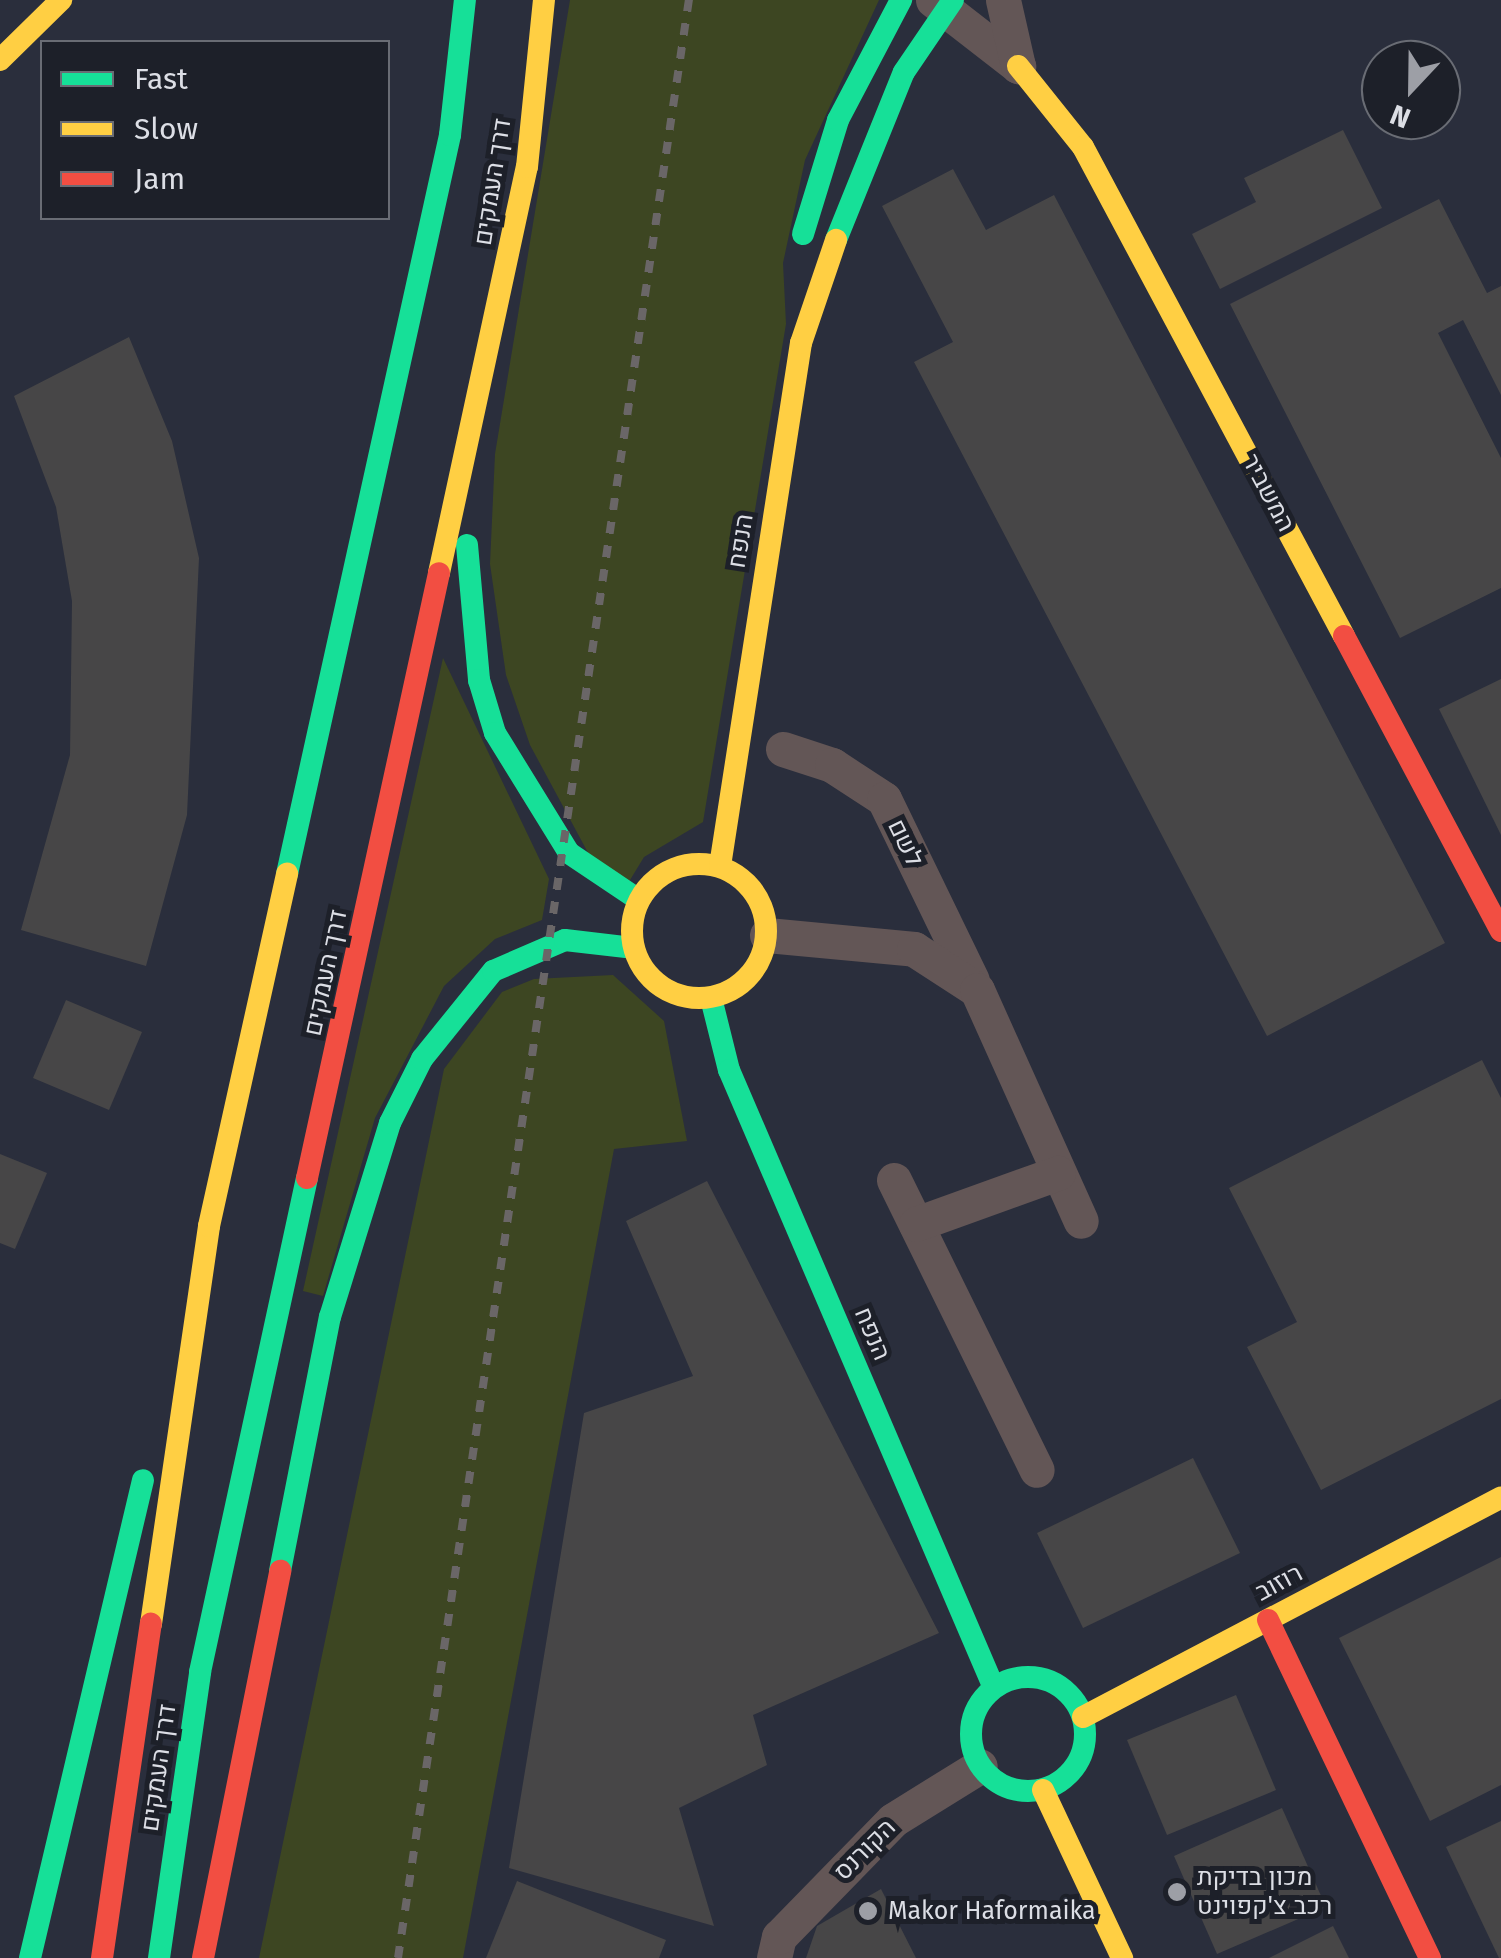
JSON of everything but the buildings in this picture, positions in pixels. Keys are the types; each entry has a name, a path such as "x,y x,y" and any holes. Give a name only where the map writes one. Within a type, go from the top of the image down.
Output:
{"main road":[{"path":"0,60 61,0"},
{"name":"דרך העמקים","path":"102,1958 209,1226 450,135 465,0"},
{"name":"דרך העמקים","path":"159,1958 200,1672 527,167 544,0"},
{"name":"הנפח","path":"720,866 801,342 800,262 838,120 901,0"},
{"name":"הנפח","path":"801,342 868,147 943,5"},
{"name":"המשביר","path":"1018,66 1083,147 1501,931"},
{"path":"484,378 468,497 467,588 479,680 496,732 569,852 590,874 639,900"},
{"path":"682,865 720,866 755,893 766,935 750,976 711,998 654,982 633,948 639,900 682,865"},
{"path":"203,1957 330,1317 390,1123 422,1058 494,971 565,940 633,948"},
{"name":"הנפח","path":"711,998 729,1070 994,1688"},
{"path":"30,1958 209,1226"},
{"name":"רוזוב","path":"1083,1717 1501,1498"},
{"path":"1268,1620 1430,1958"},
{"path":"200,1672 203,1957"},
{"path":"1046,1679 1083,1717 1086,1735 1074,1770 1043,1790 1008,1788 980,1766 970,1733 994,1688 1046,1679"},
{"path":"1043,1790 1122,1958"}],"street":[{"name":"המשביר","path":"1003,0 1018,66"},
{"name":"המשביר","path":"943,5 1018,66"},
{"name":"לשם","path":"783,749 832,765 884,799 977,990 1081,1222"},
{"path":"766,935 914,949 977,990"},
{"path":"916,1224 1058,1174"},
{"path":"894,1180 1037,1470"},
{"name":"הקורנס","path":"774,1958 780,1937 892,1820 980,1766"}],"shaded area":[{"path":"0,0 1501,0 1501,1958 0,1958"}],"green space":[{"path":"570,0 879,0 805,160 783,263 786,324 703,822 644,857 627,885 593,862 530,745 506,675 490,564 495,454"},
{"path":"443,658 549,879 542,920 495,939 444,986 375,1118 323,1296 303,1291"},
{"path":"613,975 664,1021 687,1141 614,1149 463,1958 259,1958 444,1069 502,992 534,979"}],"railway":[{"path":"398,1958 689,0"}],"traffic: fast":[{"path":"287,874 450,135 465,0"},
{"path":"803,234 838,120 901,0"},
{"path":"836,240 904,72 953,0"},
{"path":"467,545 479,680 495,733 569,853 639,900"},
{"path":"280,1571 330,1317 390,1123 422,1059 493,971 565,940 633,948"},
{"path":"711,998 729,1070 994,1688"},
{"path":"159,1958 200,1672 307,1178"},
{"path":"30,1958 143,1480"},
{"path":"1028,1677 1060,1686 1076,1702 1085,1734 1076,1766 1060,1782 1028,1791 996,1782 980,1766 971,1734 980,1702 996,1686 1028,1677"}],"traffic: slow":[{"path":"0,60 61,0"},
{"path":"439,573 527,167 544,0"},
{"path":"1018,66 1083,147 1344,636"},
{"path":"720,866 801,343 836,240"},
{"path":"699,864 725,869 747,883 761,905 766,931 761,957 747,979 725,993 699,998 673,993 651,979 637,957 632,931 637,905 651,883 673,869 699,864"},
{"path":"151,1624 209,1226 287,874"},
{"path":"1083,1717 1501,1498"},
{"path":"1043,1790 1122,1958"}],"traffic: jam":[{"path":"307,1178 439,573"},
{"path":"1344,636 1501,931"},
{"path":"203,1958 280,1571"},
{"path":"1268,1620 1430,1958"},
{"path":"102,1958 151,1624"}],"place":[{"name":"מכון בדיקת רכב צ'קפוינט","path":"1177,1892"},
{"name":"Makor Haformaika","path":"868,1911"}]}
